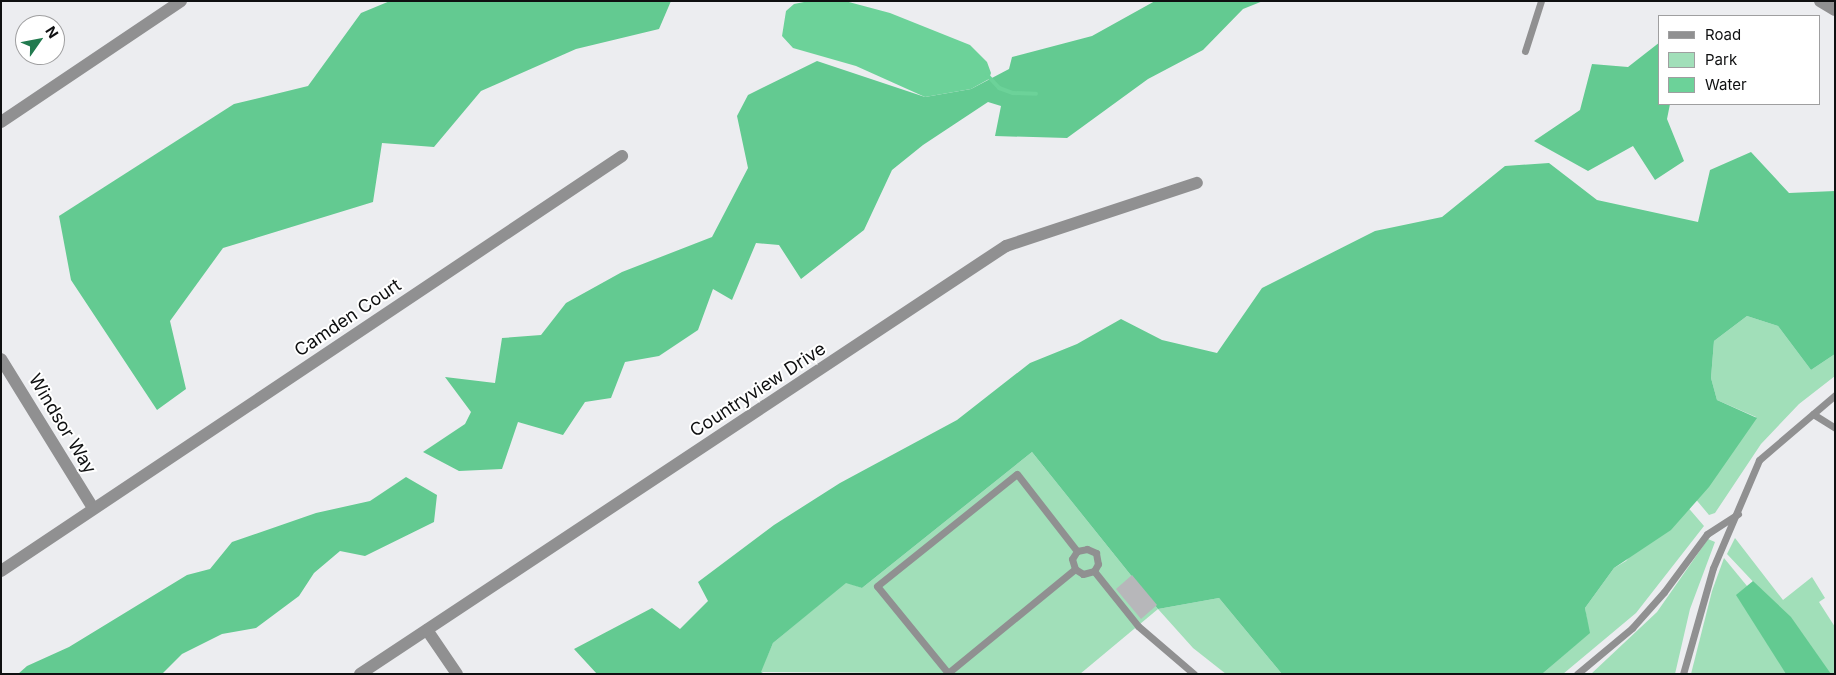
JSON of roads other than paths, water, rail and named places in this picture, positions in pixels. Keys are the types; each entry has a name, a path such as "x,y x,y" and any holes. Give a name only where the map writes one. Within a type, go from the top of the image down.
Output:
{"street":[{"path":"1,122 181,1"},
{"path":"1820,1 1835,10"},
{"name":"Camden Court","path":"1,571 622,156"},
{"name":"Countryview Drive","path":"360,674 1006,246 1198,183"},
{"name":"Windsor Way","path":"1,359 93,508"},
{"path":"427,630 456,674"}],"lane":[{"path":"1525,51 1541,1"},
{"path":"1684,674 1713,568 1739,514 1759,460 1835,395"},
{"path":"1813,414 1835,428"},
{"path":"1075,569 948,674 876,586 1017,474 1077,551"},
{"path":"1577,674 1632,628 1664,592 1707,534 1739,514"},
{"path":"1087,549 1096,553 1098,564 1094,571 1083,574 1075,569 1072,559 1077,551 1087,549"},
{"path":"1094,571 1138,626 1194,674"}],"water":[{"path":"809,1 845,1 890,13 970,45 987,62 991,73 989,79 971,89 925,97 856,66 793,48 782,36 786,11 794,4"}],"waterway":[{"path":"987,75 999,88 1013,93 1036,94"}]}
